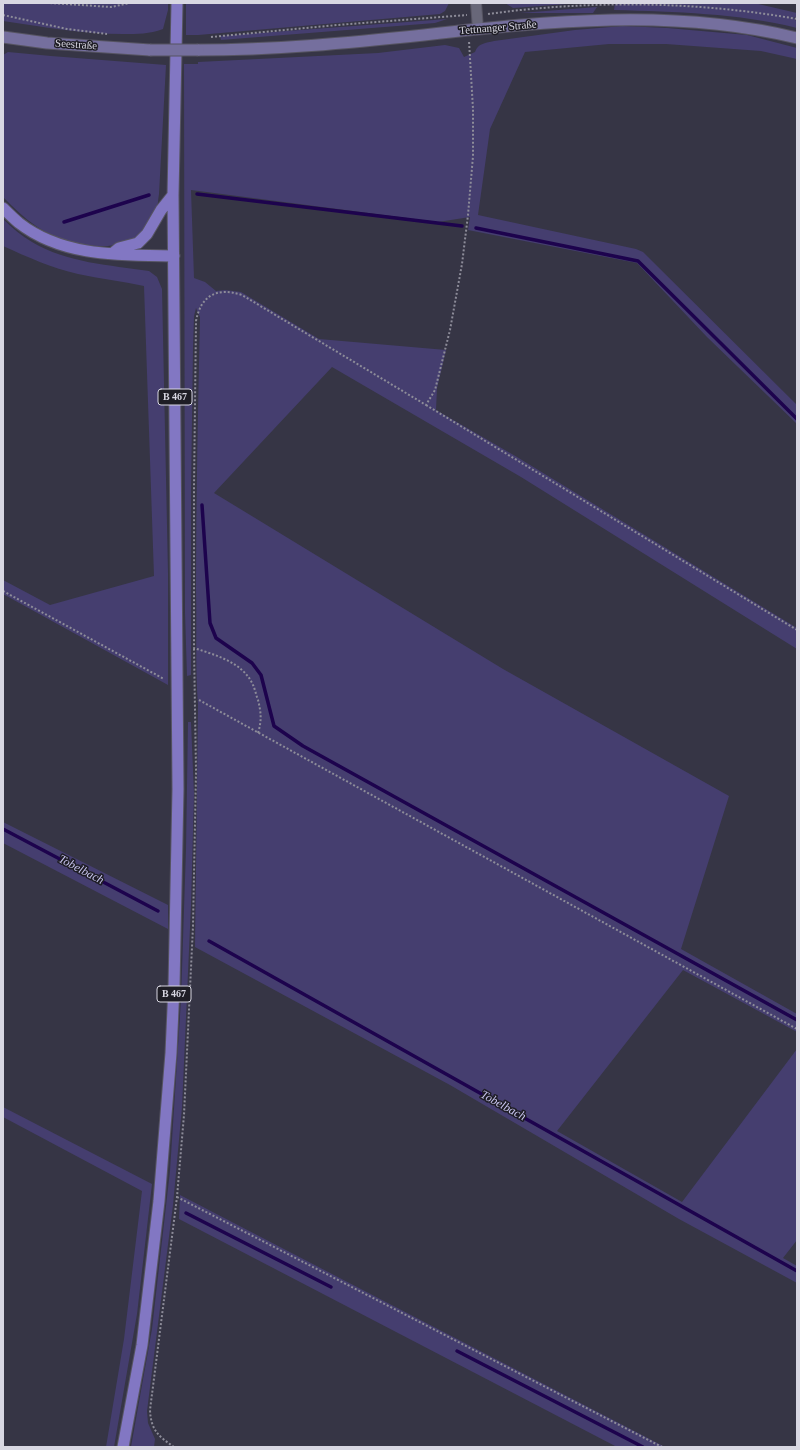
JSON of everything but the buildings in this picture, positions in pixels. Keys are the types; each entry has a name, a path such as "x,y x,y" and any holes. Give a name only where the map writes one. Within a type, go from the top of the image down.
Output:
{"main road":[{"name":"B 467","path":"123,1447 142,1345 159,1201 171,1053 174,986 178,789 173,196 177,3"},
{"name":"Tettnanger Straße","path":"150,50 230,50 326,44 473,29 625,19 687,21 772,32 797,38"},
{"name":"Seestraße","path":"3,37 47,43 150,50"},
{"path":"113,254 119,248 138,243 147,234 161,210 173,196"},
{"path":"3,208 18,223 50,241 73,249 98,253 174,256"}],"street":[{"path":"473,29 477,15 476,3"}],"path":[{"path":"50,3 111,7 130,3"},
{"path":"3,15 110,35"},
{"path":"206,38 443,16 477,15"},
{"path":"426,405 435,390 450,330 462,264 473,156 473,29"},
{"path":"258,733 262,713 253,684 242,671 229,661 194,648 196,321 201,305 205,300 219,292 230,292 242,295 797,630"},
{"path":"3,591 164,679"},
{"path":"199,700 797,1029"},
{"path":"177,1197 662,1447"}],"shaded area":[{"path":"3,3 168,3 168,10 163,29 143,33 108,34 63,30 3,21"},
{"path":"186,3 449,3 445,11 440,14 186,35"},
{"path":"505,3 581,3 513,8"},
{"path":"615,3 754,3 797,13 797,18 794,17 797,21 797,28 729,16 614,10"},
{"path":"597,7 593,13 520,13"},
{"path":"447,19 435,23 221,40 220,36"},
{"path":"623,26 747,35 797,48 797,59 761,51 666,44 609,44 525,52 490,129 478,215 636,249 643,252 797,405 797,424 707,337 637,263 468,230 470,217 438,222 191,190 194,278 205,282 216,291 225,290 241,292 319,339 446,350 437,388 436,410 517,457 797,628 797,649 521,477 332,367 214,493 503,669 729,796 681,949 797,1014 797,1032 683,970 557,1131 682,1202 797,1049 797,1240 783,1258 797,1266 797,1283 679,1219 450,1085 195,947 198,705 196,661 196,521 200,317 196,308 194,316 193,348 191,490 191,675 187,676 185,613 184,64 198,64 198,62 378,53 445,45 459,48 464,57 475,52 480,45 494,41 575,30"},
{"path":"8,52 166,65 157,208 156,212 142,233 131,240 118,245 89,245 74,242 60,238 36,226 4,198 3,55"},
{"path":"3,219 28,240 60,255 104,265 149,271 157,277 162,289 168,573 168,685 3,594 3,580 50,605 154,576 144,286 68,272 3,246"},
{"path":"188,722 191,722 194,794 191,905 182,1107 173,1205 147,1411 148,1423 155,1439 154,1447 131,1447 152,1329 170,1171 181,1000"},
{"path":"3,822 168,905 168,929 3,843"},
{"path":"3,1107 152,1184 137,1314 114,1447 106,1447 124,1339 142,1191 3,1117"},
{"path":"180,1195 665,1447 617,1447 179,1219"}],"waterway":[{"path":"197,194 462,226"},
{"path":"64,222 149,195"},
{"path":"476,228 638,261 797,419"},
{"path":"202,505 210,623 216,638 252,663 261,675 274,726 303,746 797,1020"},
{"name":"Tobelbach","path":"3,829 158,911"},
{"name":"Tobelbach","path":"209,941 797,1271"},
{"path":"186,1213 331,1287"},
{"path":"457,1351 643,1447"}]}
